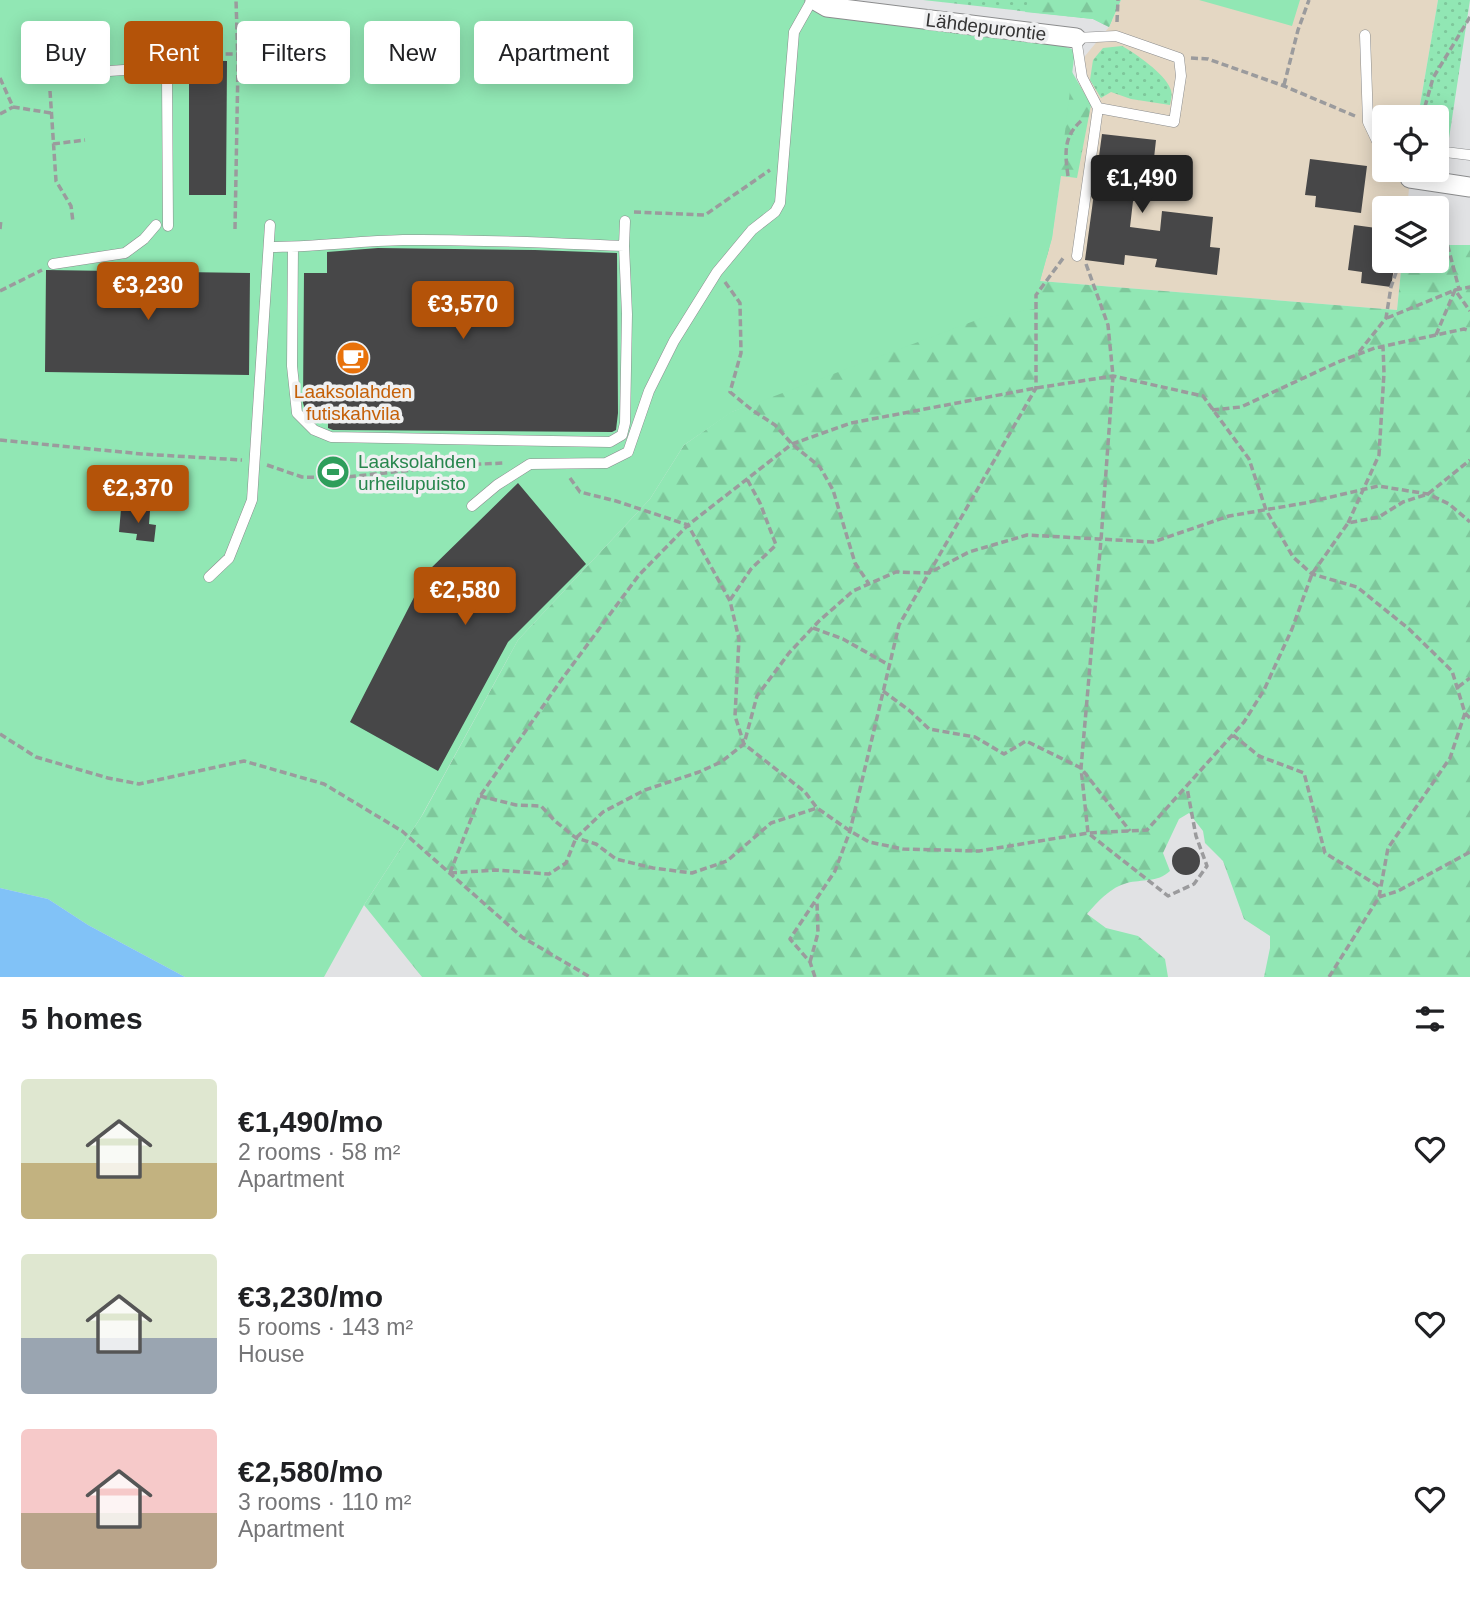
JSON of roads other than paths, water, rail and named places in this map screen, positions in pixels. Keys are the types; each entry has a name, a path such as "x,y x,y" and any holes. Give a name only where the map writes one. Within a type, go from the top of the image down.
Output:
{"street":[{"name":"Lähdepurontie","path":"813,0 827,8 1076,38"},
{"path":"1445,182 1470,187"}],"lane":[{"path":"472,506 530,464 606,463 628,452 649,391 674,341 718,272 752,230 775,212 780,203 794,32 813,0"},
{"path":"1364,35 1367,122 1372,132"},
{"path":"1077,256 1098,107 1082,77 1076,38 1116,36 1179,58 1181,76 1174,122 1098,107"},
{"path":"110,71 139,69 167,76 168,226"},
{"path":"1449,152 1470,155"},
{"path":"293,247 292,366 297,413 314,430 331,438 610,442 622,435 625,423 627,314 624,246 627,217"},
{"path":"53,264 125,253 144,239 156,225"},
{"path":"209,577 229,558 252,500 270,225"},
{"path":"269,247 404,240 624,246"}],"water":[{"path":"0,888 48,899 88,925 185,977 0,977"}],"place":[{"name":"Laaksolahden futiskahvila","path":"353,358"},
{"name":"Laaksolahden urheilupuisto","path":"333,472"}]}
